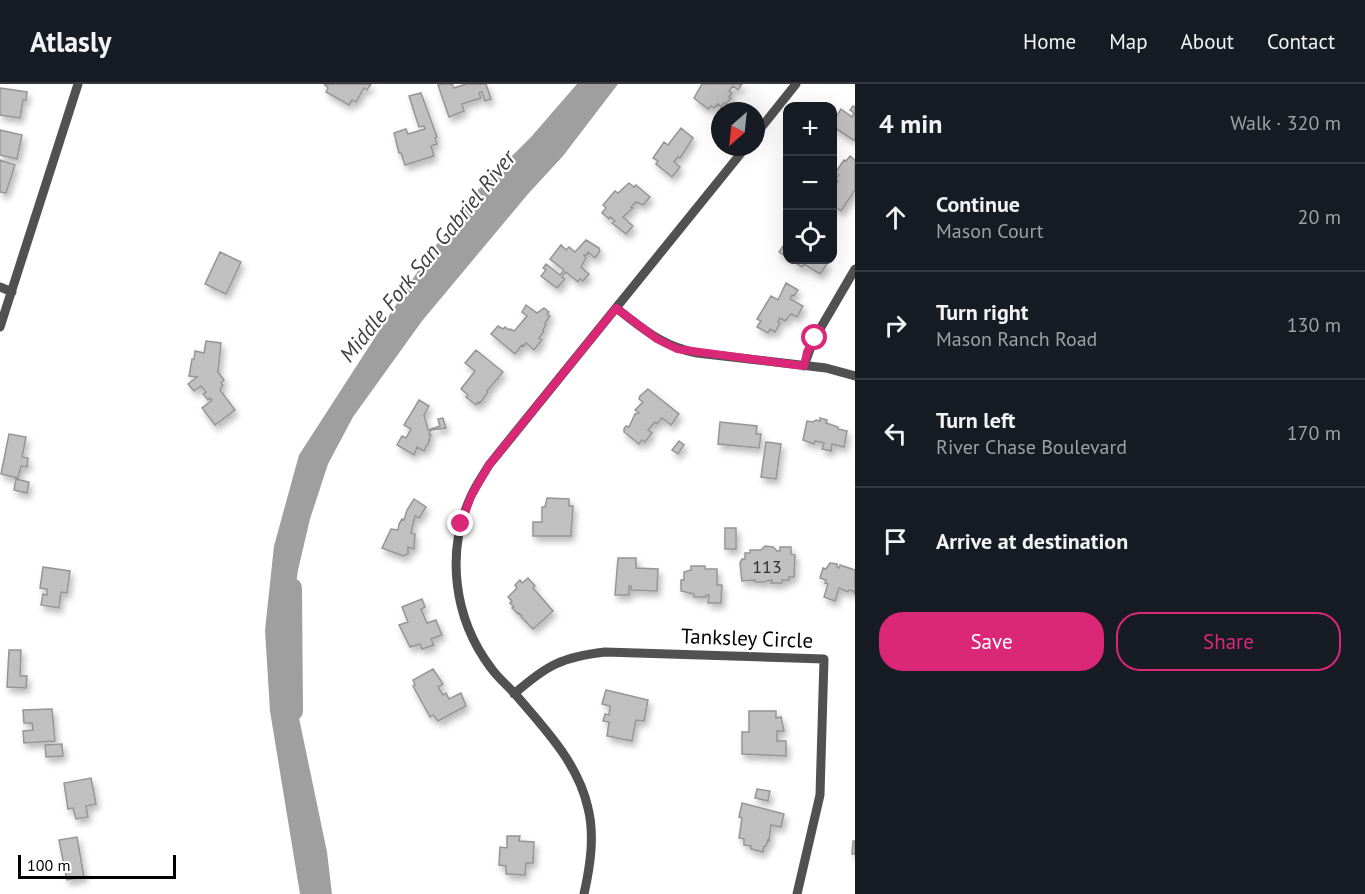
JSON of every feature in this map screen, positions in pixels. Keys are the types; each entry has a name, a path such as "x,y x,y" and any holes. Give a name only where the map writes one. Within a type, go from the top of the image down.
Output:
{"street":[{"path":"0,327 78,84"},
{"path":"765,123 796,84"},
{"path":"584,894 591,843 588,809 579,780 564,753 492,669 475,643 464,619 458,593 456,557 461,524 471,496 489,465 739,156"},
{"path":"804,366 813,341 855,269"},
{"path":"0,287 12,292"},
{"path":"616,308 657,339 677,349 826,368 855,376"},
{"name":"Tanksley Circle","path":"514,694 555,663 576,656 605,652 824,659 820,795 797,894"}],"shaded area":[{"path":"577,84 618,84 563,156 528,194 422,321 353,417 328,464 310,519 298,570 288,638 294,694 327,852 332,894 300,894 270,711 265,630 274,546 299,455 425,260 477,191 531,137"}],"building":[{"path":"324,84 371,84 367,90 364,88 356,102 352,100 349,105 326,92 328,88"},
{"path":"452,84 454,88 466,84 486,84 491,99 485,101 482,92 479,93 481,98 462,104 464,111 449,117 438,85"},
{"path":"702,84 742,84 738,90 733,86 729,91 732,93 728,102 711,102 708,109 694,98"},
{"path":"0,88 27,92 20,118 0,115"},
{"path":"421,93 437,137 435,138 437,144 431,146 434,156 405,165 394,133 406,129 408,134 425,129 424,126 419,127 409,96"},
{"path":"853,106 855,107 855,141 837,129 837,115 841,109 852,117 854,113 850,110"},
{"path":"681,128 693,138 680,158 678,157 674,162 680,167 672,177 656,164 658,161 653,158 664,142 668,145"},
{"path":"0,130 22,135 17,159 0,155"},
{"path":"850,156 855,160 855,190 841,211 837,208 837,178 839,175 837,170 844,160 846,161"},
{"path":"0,160 15,165 6,193 0,192"},
{"path":"629,183 634,187 636,185 650,197 643,205 636,202 623,217 633,226 626,234 612,223 615,221 602,213 606,208 603,205 615,191 618,193"},
{"path":"586,240 600,251 595,258 588,252 584,255 586,258 581,267 589,274 583,281 580,279 578,282 566,272 562,277 565,279 557,288 541,276 546,270 543,268 546,264 560,275 564,270 550,259 561,245 566,250 569,247 575,252"},
{"path":"220,252 241,262 226,294 205,284"},
{"path":"804,264 827,264 820,274"},
{"path":"786,283 798,290 790,299 803,306 797,317 791,314 785,321 780,318 775,332 770,329 768,333 757,327 761,321 757,319 771,296 778,300"},
{"path":"526,305 537,313 544,308 550,316 539,338 542,340 534,350 526,343 515,354 491,334 498,326 514,331 527,316 522,312"},
{"path":"206,341 221,343 218,372 224,380 220,390 235,410 215,425 202,408 212,400 210,398 208,400 203,394 206,392 201,386 194,391 188,384 197,377 189,376 195,351 204,353"},
{"path":"476,350 503,372 480,403 476,405 466,397 468,395 461,389 475,371 465,363"},
{"path":"648,389 679,414 671,425 662,418 657,424 655,422 648,430 652,433 645,442 642,440 639,444 624,432 624,429 626,426 629,427 635,414 639,413 635,410 643,402 639,399 640,396"},
{"path":"419,400 429,406 424,415 428,430 440,426 438,419 443,418 446,428 431,430 430,440 424,451 417,447 414,455 397,445 402,436 406,438 411,429 404,425"},
{"path":"820,418 827,420 826,423 838,429 847,431 844,447 832,444 831,451 822,449 824,443 815,441 814,444 803,440 807,421 820,421"},
{"path":"720,422 757,426 756,434 761,434 759,448 718,444"},
{"path":"9,434 26,437 22,457 28,458 27,467 21,466 18,478 1,474"},
{"path":"679,441 684,445 678,454 672,450"},
{"path":"766,442 781,444 776,479 761,477"},
{"path":"16,479 29,482 27,493 14,490"},
{"path":"547,498 569,499 569,506 573,506 571,536 533,536 533,522 542,522 542,507 545,507"},
{"path":"414,499 426,507 419,518 415,516 411,533 415,534 414,549 408,547 408,554 403,556 382,548 391,529 398,530 399,524 402,519 404,520"},
{"path":"725,528 736,528 736,549 725,549"},
{"path":"765,546 773,547 777,551 780,551 780,547 791,547 791,554 795,555 794,577 782,580 782,583 771,583 772,580 742,581 740,563 742,559 745,559 745,553 750,553 750,550 761,550"},
{"path":"618,558 636,558 636,568 658,569 657,591 631,590 629,586 629,595 615,595"},
{"path":"830,563 837,564 839,568 840,565 855,570 855,594 853,591 848,592 839,588 835,601 824,597 828,584 825,583 826,580 820,578 823,568 826,569"},
{"path":"691,566 717,569 717,585 722,585 721,603 708,603 709,595 694,597 694,594 681,591 684,572 691,570"},
{"path":"43,567 70,571 67,593 61,592 59,608 41,605 43,594 47,595 47,589 40,588"},
{"path":"528,578 535,586 533,588 553,611 533,629 512,608 514,607 510,603 512,601 508,597 517,588 515,585 520,580 522,583"},
{"path":"422,599 425,607 421,609 427,623 436,620 442,635 431,639 434,645 422,649 420,644 410,647 399,625 408,622 402,607"},
{"path":"9,650 21,650 20,676 27,676 26,688 7,687"},
{"path":"433,669 443,684 438,687 443,695 446,693 449,699 461,693 466,706 438,721 433,715 430,717 413,686 415,685 413,680"},
{"path":"606,690 648,700 644,721 636,720 632,741 607,736 609,722 603,721 605,714 609,715 610,706 602,704"},
{"path":"52,709 55,741 24,743 23,731 33,730 32,723 24,723 23,710"},
{"path":"749,711 776,711 776,718 781,717 784,731 777,731 777,741 786,741 786,756 742,754 742,732 749,732"},
{"path":"62,744 63,756 46,757 45,745"},
{"path":"91,778 96,804 86,806 88,817 76,819 73,808 68,809 64,783"},
{"path":"757,789 770,791 768,801 755,798"},
{"path":"742,803 784,814 781,827 771,825 769,841 764,846 763,852 744,845 744,839 739,838"},
{"path":"507,836 520,836 519,841 534,842 533,863 526,863 525,875 506,874 506,866 499,865 500,847 507,848"},
{"path":"77,837 84,877 67,880 59,840"},
{"path":"853,841 855,841 855,854 852,854"}],"waterway":[{"name":"Middle Fork San Gabriel River","path":"292,588 293,711"}],"route":[{"path":"461,524 471,496 489,465 616,308 657,339 677,349 697,353 804,366 807,352 815,338"}]}
